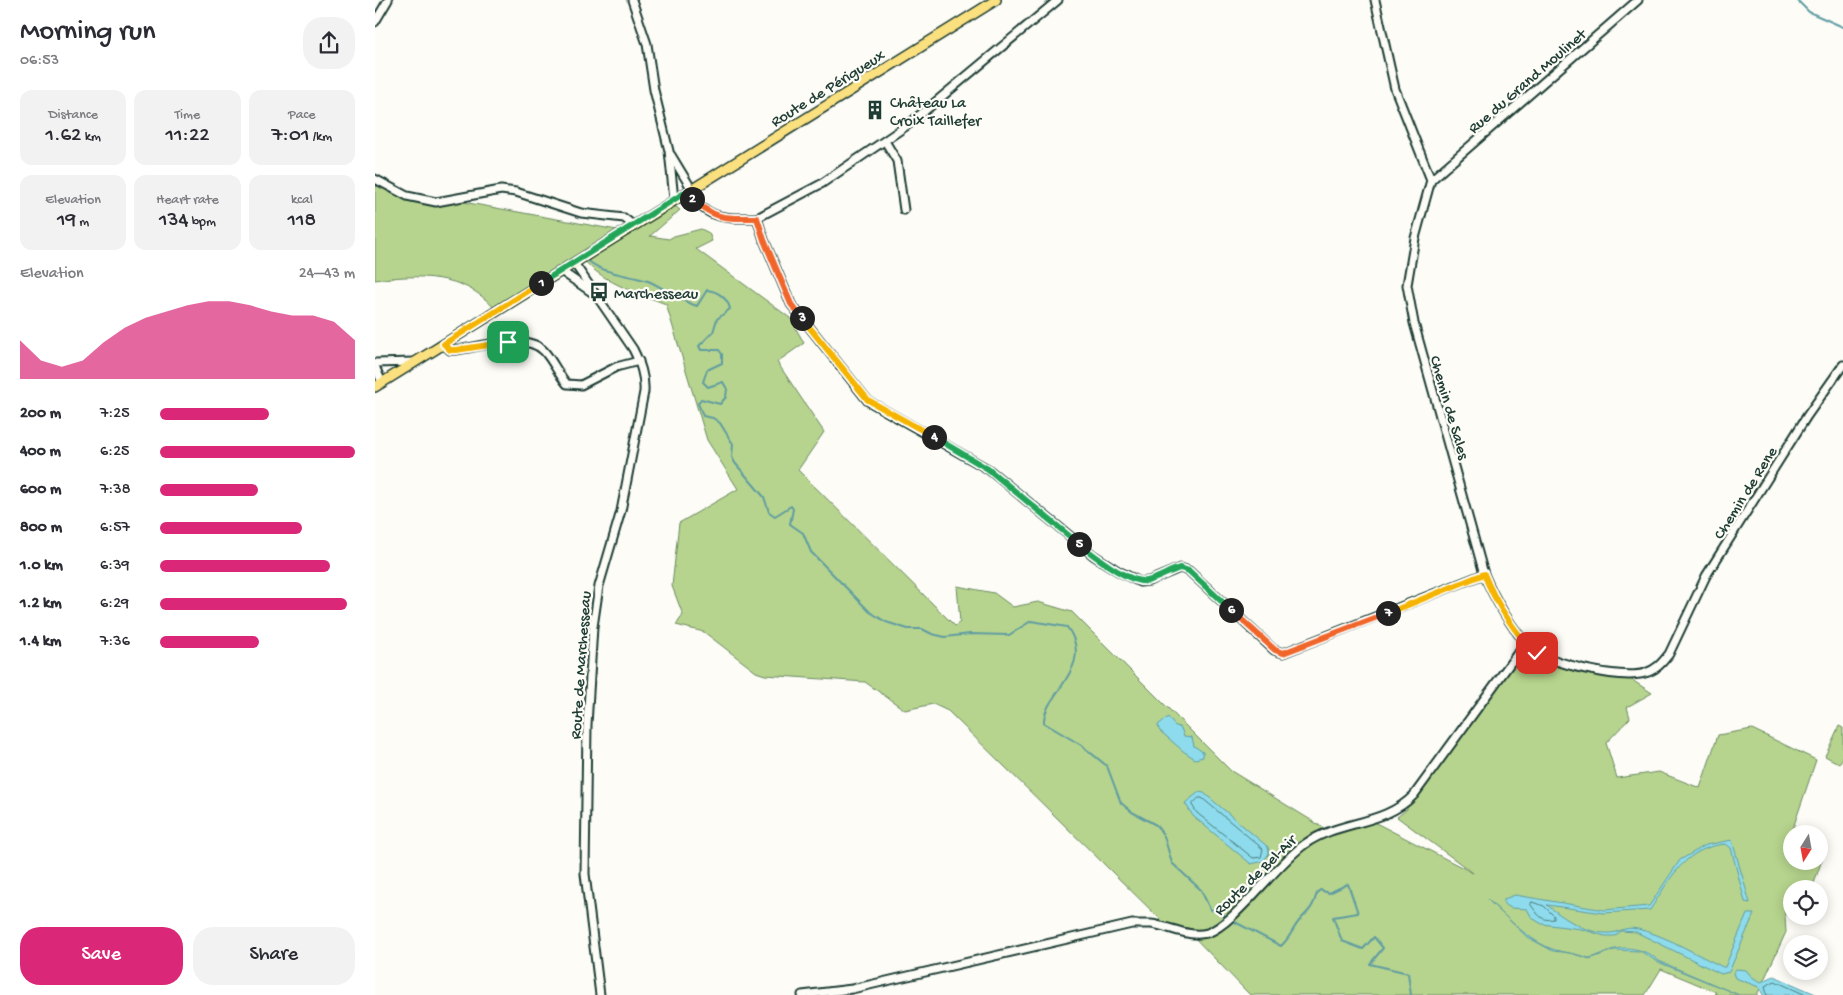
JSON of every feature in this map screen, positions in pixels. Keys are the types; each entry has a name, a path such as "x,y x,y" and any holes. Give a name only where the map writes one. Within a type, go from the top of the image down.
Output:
{"main road":[{"name":"Route de Périgueux","path":"379,385 688,190 996,0"}],"street":[{"path":"375,22 388,0"},
{"path":"632,0 647,44 654,90 669,150 674,199"},
{"path":"669,150 688,190 710,214 721,218 757,218 821,184 909,124 1058,0"},
{"path":"1375,0 1395,89 1431,180"},
{"name":"Rue du Grand Moulinet","path":"1431,180 1638,0"},
{"path":"885,141 897,161 904,210"},
{"path":"375,179 407,196 436,202 501,190 523,194 581,212 624,218 633,225"},
{"name":"Chemin de Sales","path":"1431,180 1415,238 1407,286 1414,323 1489,587 1525,643 1546,658 1564,665 1627,675 1643,674 1662,664 1677,638"},
{"path":"757,218 764,240 791,304 868,400 988,469 1093,555 1119,571 1140,582 1149,581 1180,568 1189,571 1275,650 1283,653 1484,574"},
{"name":"Route de Marchesseau","path":"581,258 596,295 639,361 645,381 645,392 621,511 599,586 590,681 585,808 585,874 600,995"},
{"path":"561,271 596,295"},
{"path":"444,344 450,350 508,342 522,342 535,345 543,351 567,384 575,385 581,385 616,367 639,361"},
{"path":"379,385 375,365 417,362"},
{"name":"Chemin de Rene","path":"1677,638 1706,576 1807,416 1843,365"},
{"name":"Route de Bel-Air","path":"802,995 852,989 1122,926 1152,924 1183,932 1205,933 1233,914 1305,843 1331,831 1381,817 1403,806 1414,795 1525,643"}],"green space":[{"path":"375,186 628,232 672,204 680,210 650,236 669,239 701,229 709,233 712,241 696,249 790,318 804,343 777,362 824,432 798,470 955,626 960,622 957,586 994,593 1013,607 1038,602 1072,612 1231,771 1332,833 1374,822 1473,873 1397,817 1406,810 1525,649 1575,672 1632,680 1652,693 1627,707 1630,718 1606,743 1617,778 1659,772 1700,788 1718,735 1752,729 1816,760 1794,825 1783,825 1783,870 1819,870 1815,880 1783,880 1783,925 1786,925 1786,932 1757,995 1715,995 1716,992 1661,969 1645,995 1250,995 1186,929 1164,923 948,711 933,704 905,710 865,682 765,675 756,672 704,632 676,625 683,615 672,586 679,523 738,489 707,440 666,304 607,279 587,264 579,254 494,308 469,288 454,282 423,277 375,280"},
{"path":"1839,726 1843,728 1843,757 1840,764 1825,756"}],"water":[{"path":"1168,717 1174,725 1181,728 1184,736 1192,737 1194,746 1203,752 1203,757 1195,759 1159,730 1158,725"},
{"path":"1199,792 1204,793 1268,847 1269,853 1264,861 1251,864 1193,816 1185,803"},
{"path":"1732,840 1750,903 1745,902 1731,848 1726,844 1712,846 1689,858 1672,876 1650,910 1603,913 1547,905 1568,920 1592,931 1613,933 1629,928 1638,929 1670,940 1723,967 1725,967 1747,914 1754,914 1729,972 1721,974 1636,932 1621,931 1615,936 1605,936 1581,929 1542,924 1532,918 1527,909 1511,908 1504,904 1504,899 1515,895 1604,910 1649,906 1680,860 1706,845"},
{"path":"1487,899 1527,935 1545,946 1567,953 1553,951 1527,937"},
{"path":"1624,948 1643,951 1659,961 1739,995 1658,962 1640,951 1614,950 1590,959 1572,954 1589,958 1611,950"},
{"path":"1736,969 1746,970 1752,977 1761,982 1774,976 1818,995 1763,995 1759,987 1735,978 1733,973"}],"waterway":[{"path":"1797,0 1809,12 1843,27"},
{"path":"586,259 608,271 648,281 697,306 707,290 715,292 725,299 730,309 717,319 713,332 699,346 701,350 719,350 722,354 722,363 707,370 703,382 708,387 723,382 727,389 726,397 720,404 701,399 698,403 703,416 713,418 720,423 733,444 732,457 735,463 764,497 769,512 775,516 791,506 793,509 790,524 803,533 811,552 870,612 886,622 908,629 922,629 945,637 970,634 1009,635 1031,621 1067,627 1075,641 1076,655 1066,680 1046,712 1044,723 1081,745 1107,766 1121,803 1132,812 1156,825 1164,836 1172,863 1201,890 1210,909 1227,917"},
{"path":"1231,920 1281,946 1297,923 1310,909 1320,890 1329,893 1348,884 1358,913 1333,917 1342,941 1363,949 1374,937 1383,948 1370,964 1408,973 1411,995"}],"place":[{"name":"Château La Croix Taillefer","path":"875,110"},
{"name":"Marchesseau","path":"599,292"}],"route":[{"path":"508,342 456,350 450,350 444,344 686,192 692,200 710,214 721,218 757,218 764,240 791,304 868,400 988,469 1093,555 1119,571 1140,582 1149,581 1180,568 1189,571 1275,650 1283,653 1484,574 1489,587 1525,643 1537,653"}]}
